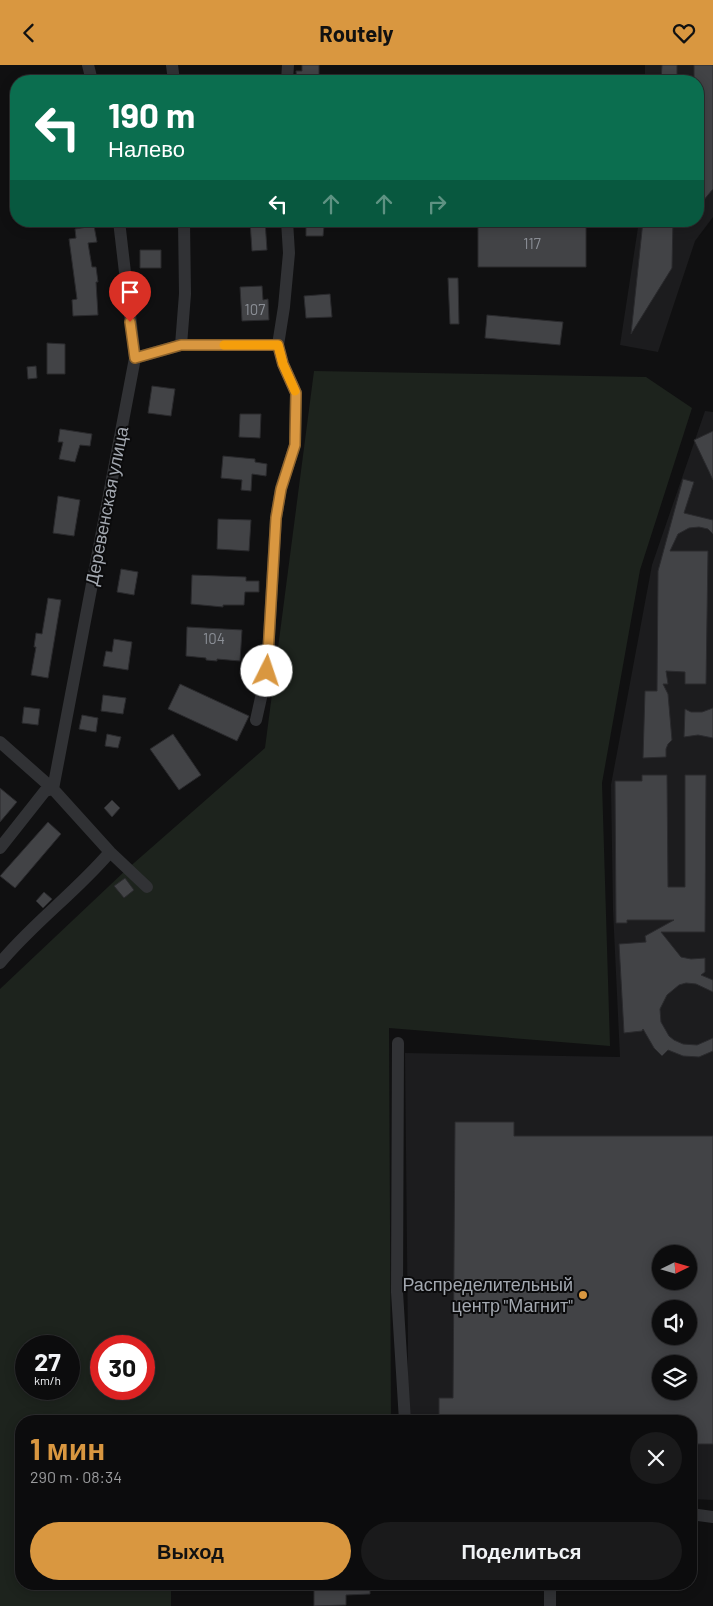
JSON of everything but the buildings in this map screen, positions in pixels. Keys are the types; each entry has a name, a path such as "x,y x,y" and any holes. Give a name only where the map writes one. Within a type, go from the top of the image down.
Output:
{"street":[{"name":"Деревенская улица","path":"53,789 135,358 120,227"},
{"path":"181,345 185,294 184,227"},
{"path":"256,720 267,671 276,518 281,489 295,445 296,393 283,364 278,345 284,307 288,253 287,227"},
{"path":"135,358 181,345 278,345"},
{"path":"0,742 53,789 110,852 147,887"},
{"path":"0,848 45,791 53,789"},
{"path":"0,963 67,895 83,882 110,852"},
{"path":"398,1043 397,1292 405,1415"},
{"path":"697,1515 713,1517"},
{"path":"550,1590 550,1606"}],"shaded area":[{"path":"645,65 713,65 713,217 695,241 658,352 620,345 638,227 704,227 704,75 645,75"},
{"path":"314,371 646,377 692,408 640,570 602,783 610,1046 389,1028 391,1415 15,1415 15,1590 171,1590 171,1606 0,1606 0,989 126,870 265,748"},
{"path":"705,411 713,412 713,1500 697,1499 697,1415 408,1415 405,1053 620,1057 613,910 611,785 652,565"}],"slow traffic":[{"path":"224,345 278,345 283,364 295,391"}],"place":[{"name":"Распределительный центр \"Магнит\"","path":"583,1295"}],"route":[{"path":"130,322 135,358 181,345 278,345 283,364 296,393 295,445 281,489 276,518 267,671"}]}
